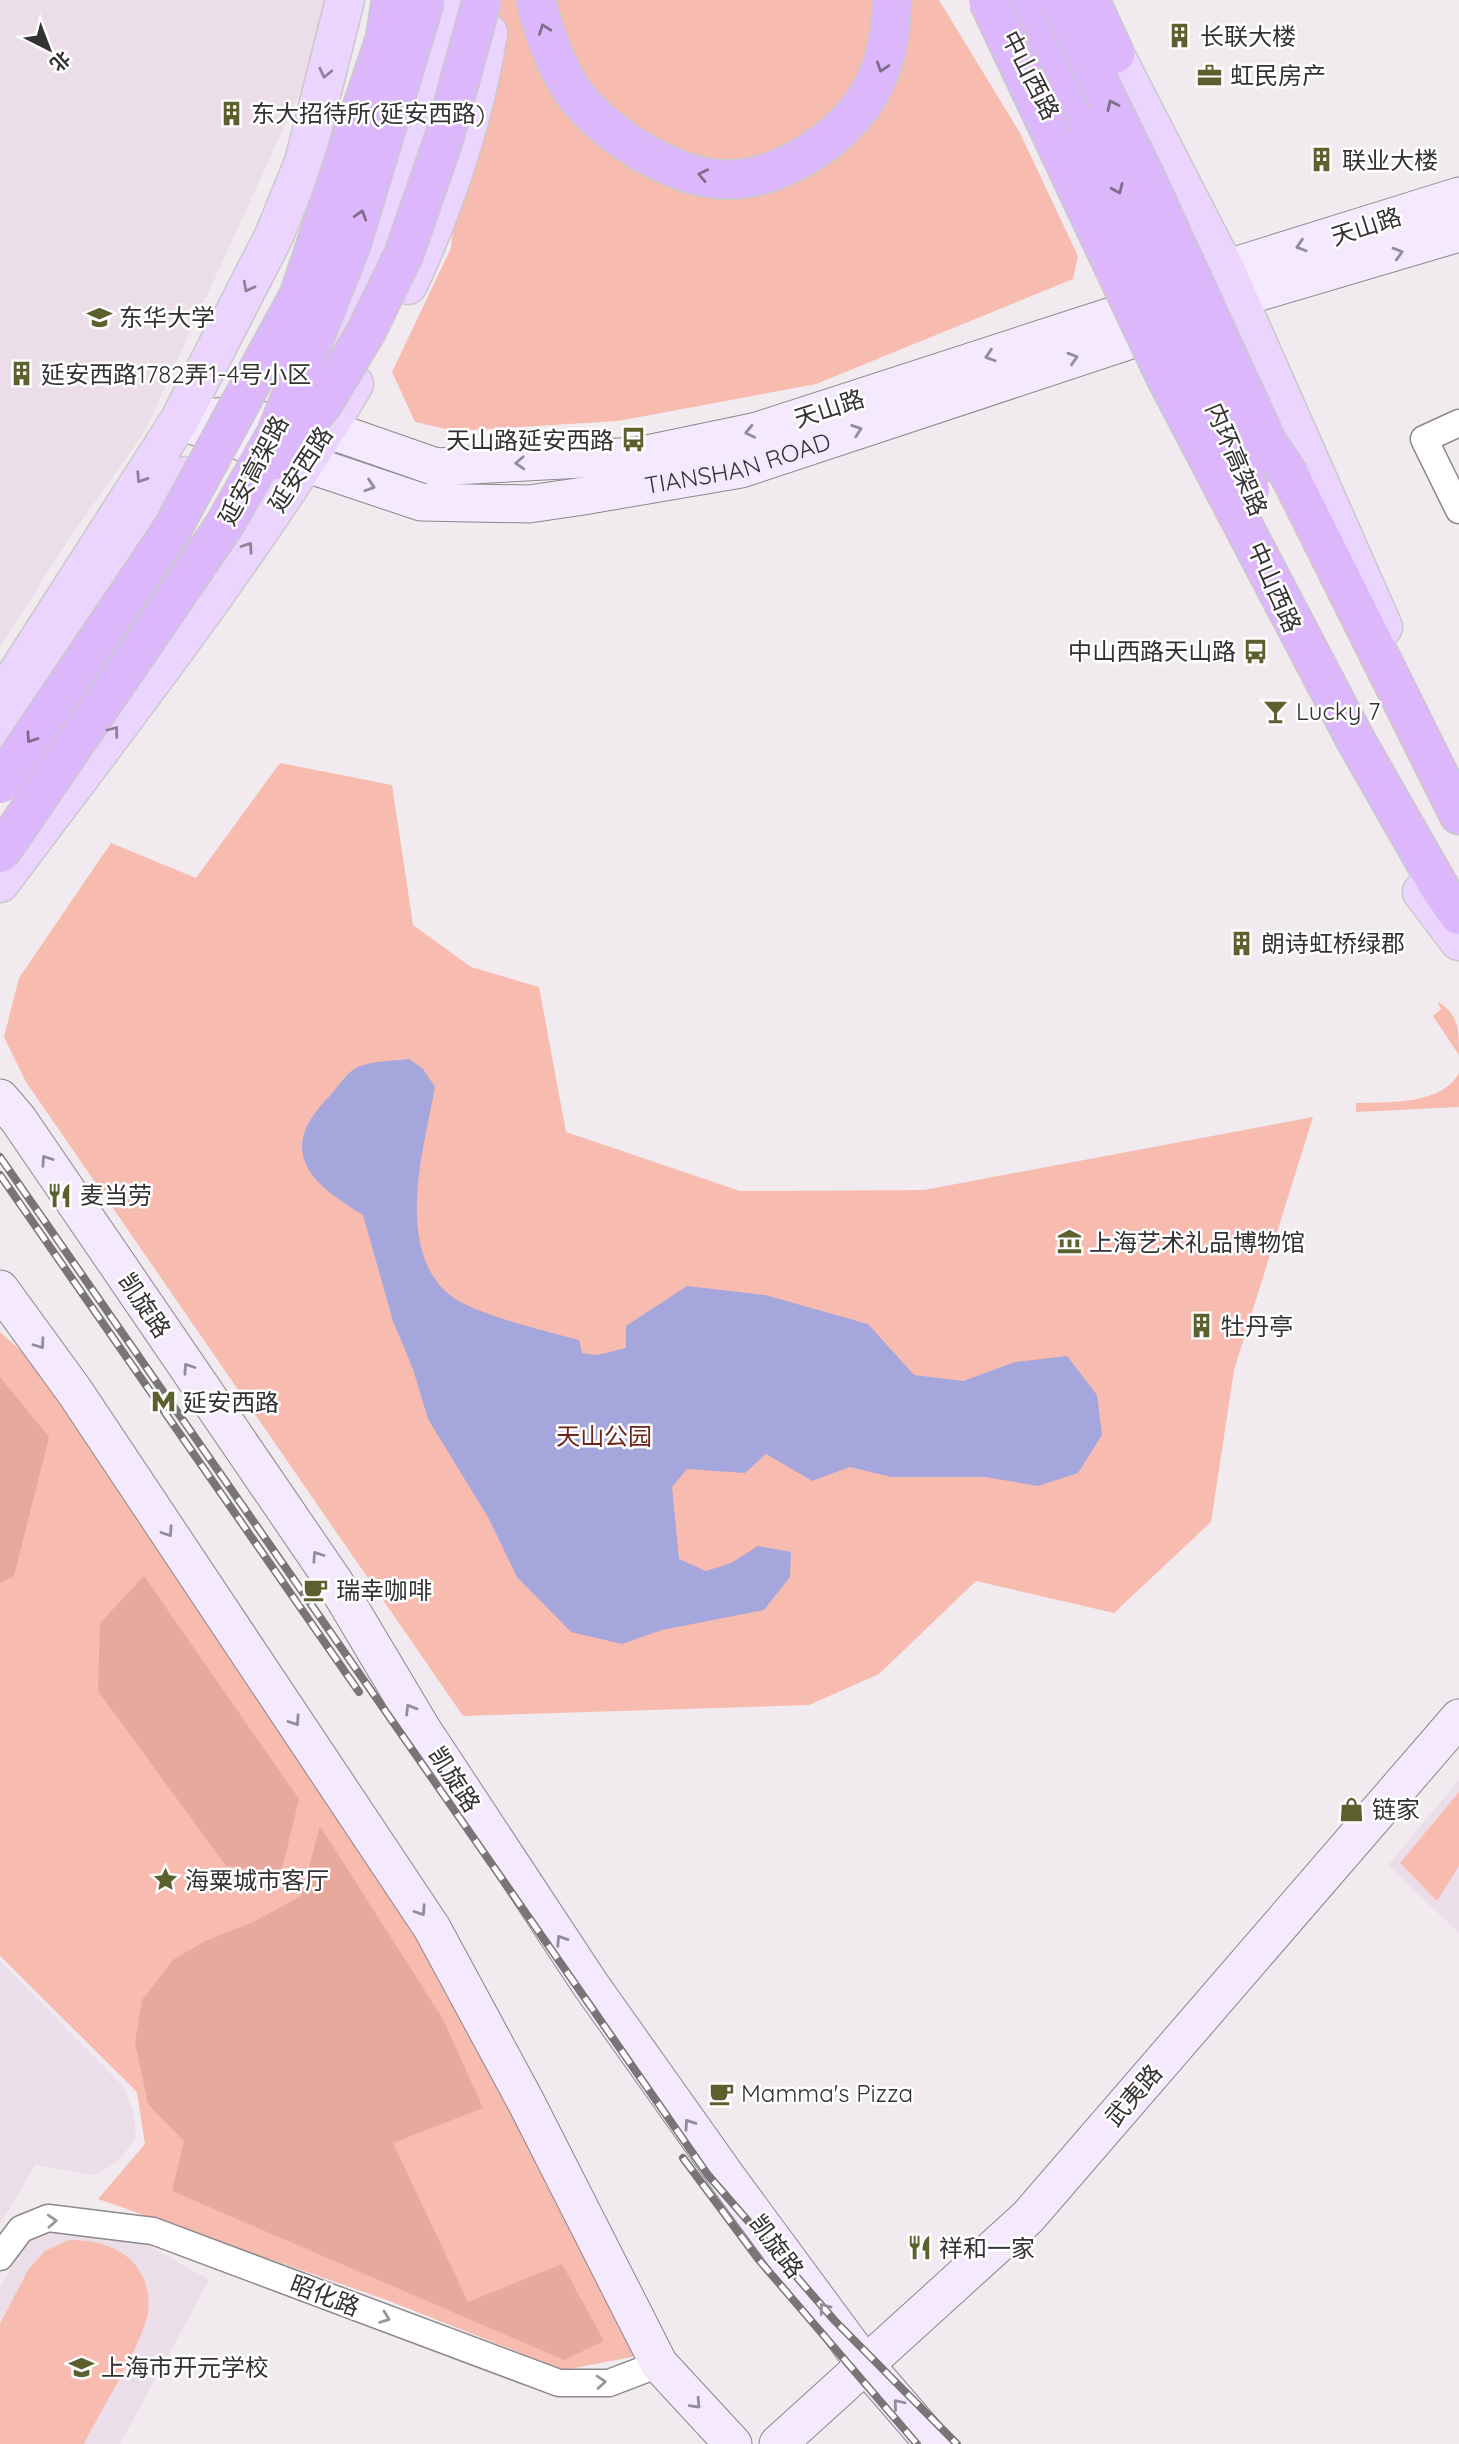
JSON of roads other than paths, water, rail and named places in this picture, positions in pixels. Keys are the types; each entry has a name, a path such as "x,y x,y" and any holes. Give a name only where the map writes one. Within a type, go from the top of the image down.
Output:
{"highway":[{"name":"延安高架路","path":"0,784 171,531 299,295 385,39 392,0"},
{"name":"延安高架路","path":"0,853 225,524 276,434 351,245 425,0"},
{"path":"225,524 324,402 366,332 404,254 444,138 483,0"},
{"path":"536,0 542,27 573,92 601,124 631,146 663,163 701,176 736,180 776,171 812,153 853,120 878,78 891,36 892,0"},
{"path":"990,0 1166,378 1355,739"},
{"name":"内环高架路","path":"1020,0 1090,127 1201,374 1355,739 1440,888 1459,915"},
{"name":"内环高架路","path":"1059,0 1144,174 1268,444 1290,475 1459,815"},
{"path":"1088,0 1223,285 1290,475"}],"main road":[{"path":"0,736 222,425 323,247 362,134 392,0"},
{"name":"延安西路","path":"0,869 23,820 276,438 358,289 416,154 443,57 452,0"},
{"name":"延安西路","path":"443,57 483,0"},
{"name":"延安西路","path":"0,883 209,605 304,465 393,318 434,230 462,155 483,68 493,0"},
{"name":"中山西路","path":"990,0 1153,316 1355,764 1419,888 1459,941"},
{"path":"1088,0 1232,285 1423,720 1459,776"},
{"path":"0,702 76,578 179,421 274,236 304,162 346,3"}],"street":[{"name":"天山路","path":"1232,285 1459,196"},
{"name":"天山路","path":"1232,285 1459,233"},
{"path":"1153,316 1232,285"},
{"name":"天山路","path":"276,438 327,429 436,467 637,456 757,431 1153,316"},
{"name":"TIANSHAN ROAD","path":"276,438 304,465 421,502 529,504 741,469 1153,316"},
{"path":"179,421 222,425 276,438"},
{"path":"1459,423 1424,439 1459,510"},
{"name":"凯旋路","path":"0,1098 26,1130 335,1583 422,1729 590,1984 729,2180 864,2363 934,2444"},
{"path":"0,1289 75,1392 432,1928 526,2102 659,2364 733,2444"},
{"name":"武夷路","path":"778,2444 864,2363 1028,2217 1459,1718"},
{"name":"昭化路","path":"0,2257 22,2229 48,2218 153,2231 559,2383 609,2383 659,2364"}],"water":[{"path":"409,1059 423,1069 435,1087 417,1197 422,1253 433,1276 451,1296 462,1303 512,1322 579,1340 582,1353 597,1355 626,1348 626,1326 687,1286 765,1295 868,1324 914,1375 963,1381 1015,1362 1067,1356 1097,1395 1102,1435 1078,1473 1038,1486 985,1477 891,1477 850,1467 812,1481 766,1454 745,1473 687,1469 672,1487 679,1559 706,1571 731,1563 758,1546 791,1552 790,1577 764,1610 662,1630 622,1644 571,1632 517,1577 489,1519 428,1419 413,1369 393,1321 363,1215 316,1180 302,1152 303,1136 311,1119 352,1071 368,1064"}],"railway":[{"path":"0,1157 708,2175 835,2321 957,2444"},
{"path":"0,1175 359,1692"},
{"path":"683,2158 759,2260 917,2444"}],"place":[{"name":"长联大楼","path":"1180,36"},
{"name":"虹民房产","path":"1210,75"},
{"name":"东大招待所(延安西路)","path":"231,113"},
{"name":"联业大楼","path":"1322,160"},
{"name":"东华大学","path":"99,317"},
{"name":"延安西路1782弄1-4号小区","path":"21,374"},
{"name":"天山路延安西路","path":"634,440"},
{"name":"中山西路天山路","path":"1256,651"},
{"name":"Lucky 7","path":"1276,711"},
{"name":"朗诗虹桥绿郡","path":"1241,943"},
{"name":"麦当劳","path":"60,1195"},
{"name":"上海艺术礼品博物馆","path":"1069,1242"},
{"name":"牡丹亭","path":"1201,1326"},
{"name":"延安西路","path":"163,1402"},
{"name":"瑞幸咖啡","path":"316,1590"},
{"name":"链家","path":"1352,1809"},
{"name":"海粟城市客厅","path":"165,1880"},
{"name":"Mamma's Pizza","path":"721,2093"},
{"name":"祥和一家","path":"919,2248"},
{"name":"上海市开元学校","path":"81,2367"}],"park label":[{"name":"天山公园","path":"604,1436"}]}
